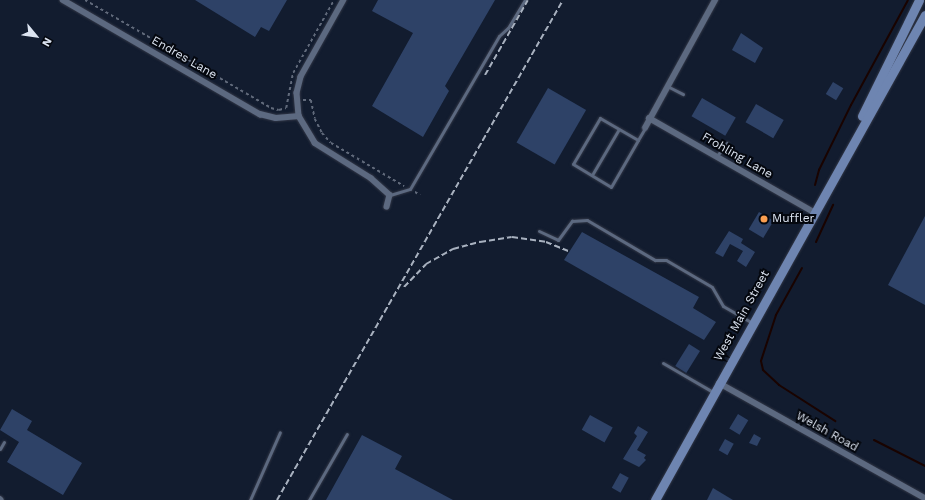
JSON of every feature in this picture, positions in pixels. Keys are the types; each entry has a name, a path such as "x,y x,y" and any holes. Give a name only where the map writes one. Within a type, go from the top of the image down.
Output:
{"main road":[{"name":"West Main Street","path":"851,144 868,100 919,0"},
{"name":"West Main Street","path":"655,500 851,144 925,16"}],"street":[{"name":"Endres Lane","path":"63,0 260,114 276,118 299,116"},
{"path":"344,0 308,62 301,77 298,101 299,116 315,143 371,178 390,195 386,207"},
{"path":"645,128 649,118 715,0"},
{"name":"Frohling Lane","path":"649,118 814,212"},
{"name":"Welsh Road","path":"719,383 925,498"}],"lane":[{"path":"390,195 410,189 499,36 508,28 525,0"},
{"path":"667,86 683,94"},
{"path":"638,140 600,118 573,164 611,187 645,128"},
{"path":"592,175 619,129"},
{"path":"716,157 727,143"},
{"path":"539,231 558,240 572,221 587,220 655,260 666,260 712,287 723,306 752,323"},
{"path":"663,363 714,393"},
{"path":"250,500 280,432"},
{"path":"309,500 347,434"},
{"path":"0,449 4,442"}],"path":[{"path":"85,0 271,108 279,110 286,108 289,101 292,73 334,0"},
{"path":"289,101 311,100 315,119 322,133 331,143 420,195"}],"building":[{"path":"195,0 287,0 269,31 261,27 255,37"},
{"path":"378,0 495,0 445,86 449,91 423,137 372,106 413,33 372,11"},
{"path":"741,33 763,48 755,63 732,50"},
{"path":"833,82 843,88 836,100 826,94"},
{"path":"548,88 586,110 555,165 516,143"},
{"path":"702,98 736,118 725,136 692,116"},
{"path":"756,104 784,120 773,138 746,122"},
{"path":"759,212 774,221 763,238 749,229"},
{"path":"925,216 925,305 888,285"},
{"path":"729,231 743,239 741,243 755,252 746,267 737,261 743,251 730,244 723,257 715,253"},
{"path":"582,232 699,297 693,308 716,322 704,340 564,260"},
{"path":"689,344 700,351 686,373 675,366"},
{"path":"12,409 32,421 27,430 82,463 63,495 7,462 19,442 0,430"},
{"path":"738,414 748,420 740,435 729,429"},
{"path":"590,415 613,428 604,442 582,430"},
{"path":"638,426 648,432 637,450 646,455 644,458 646,460 639,467 623,459 637,436 634,433"},
{"path":"754,434 761,438 757,446 749,443"},
{"path":"362,435 402,456 395,469 453,500 326,500"},
{"path":"725,439 734,444 727,455 719,450"},
{"path":"620,473 629,478 621,493 612,488"},
{"path":"713,488 733,500 707,500"}],"waterway":[{"path":"815,185 819,170 851,105 908,0"},
{"path":"816,242 833,205"},
{"path":"802,268 776,315 761,361 763,370 779,385 835,421"},
{"path":"874,440 925,466"}],"railway":[{"path":"485,75 528,0"},
{"path":"277,500 563,0"},
{"path":"404,287 426,264 453,249 480,242 512,237 546,242 568,251"}],"place":[{"name":"Muffler","path":"764,219"}]}
